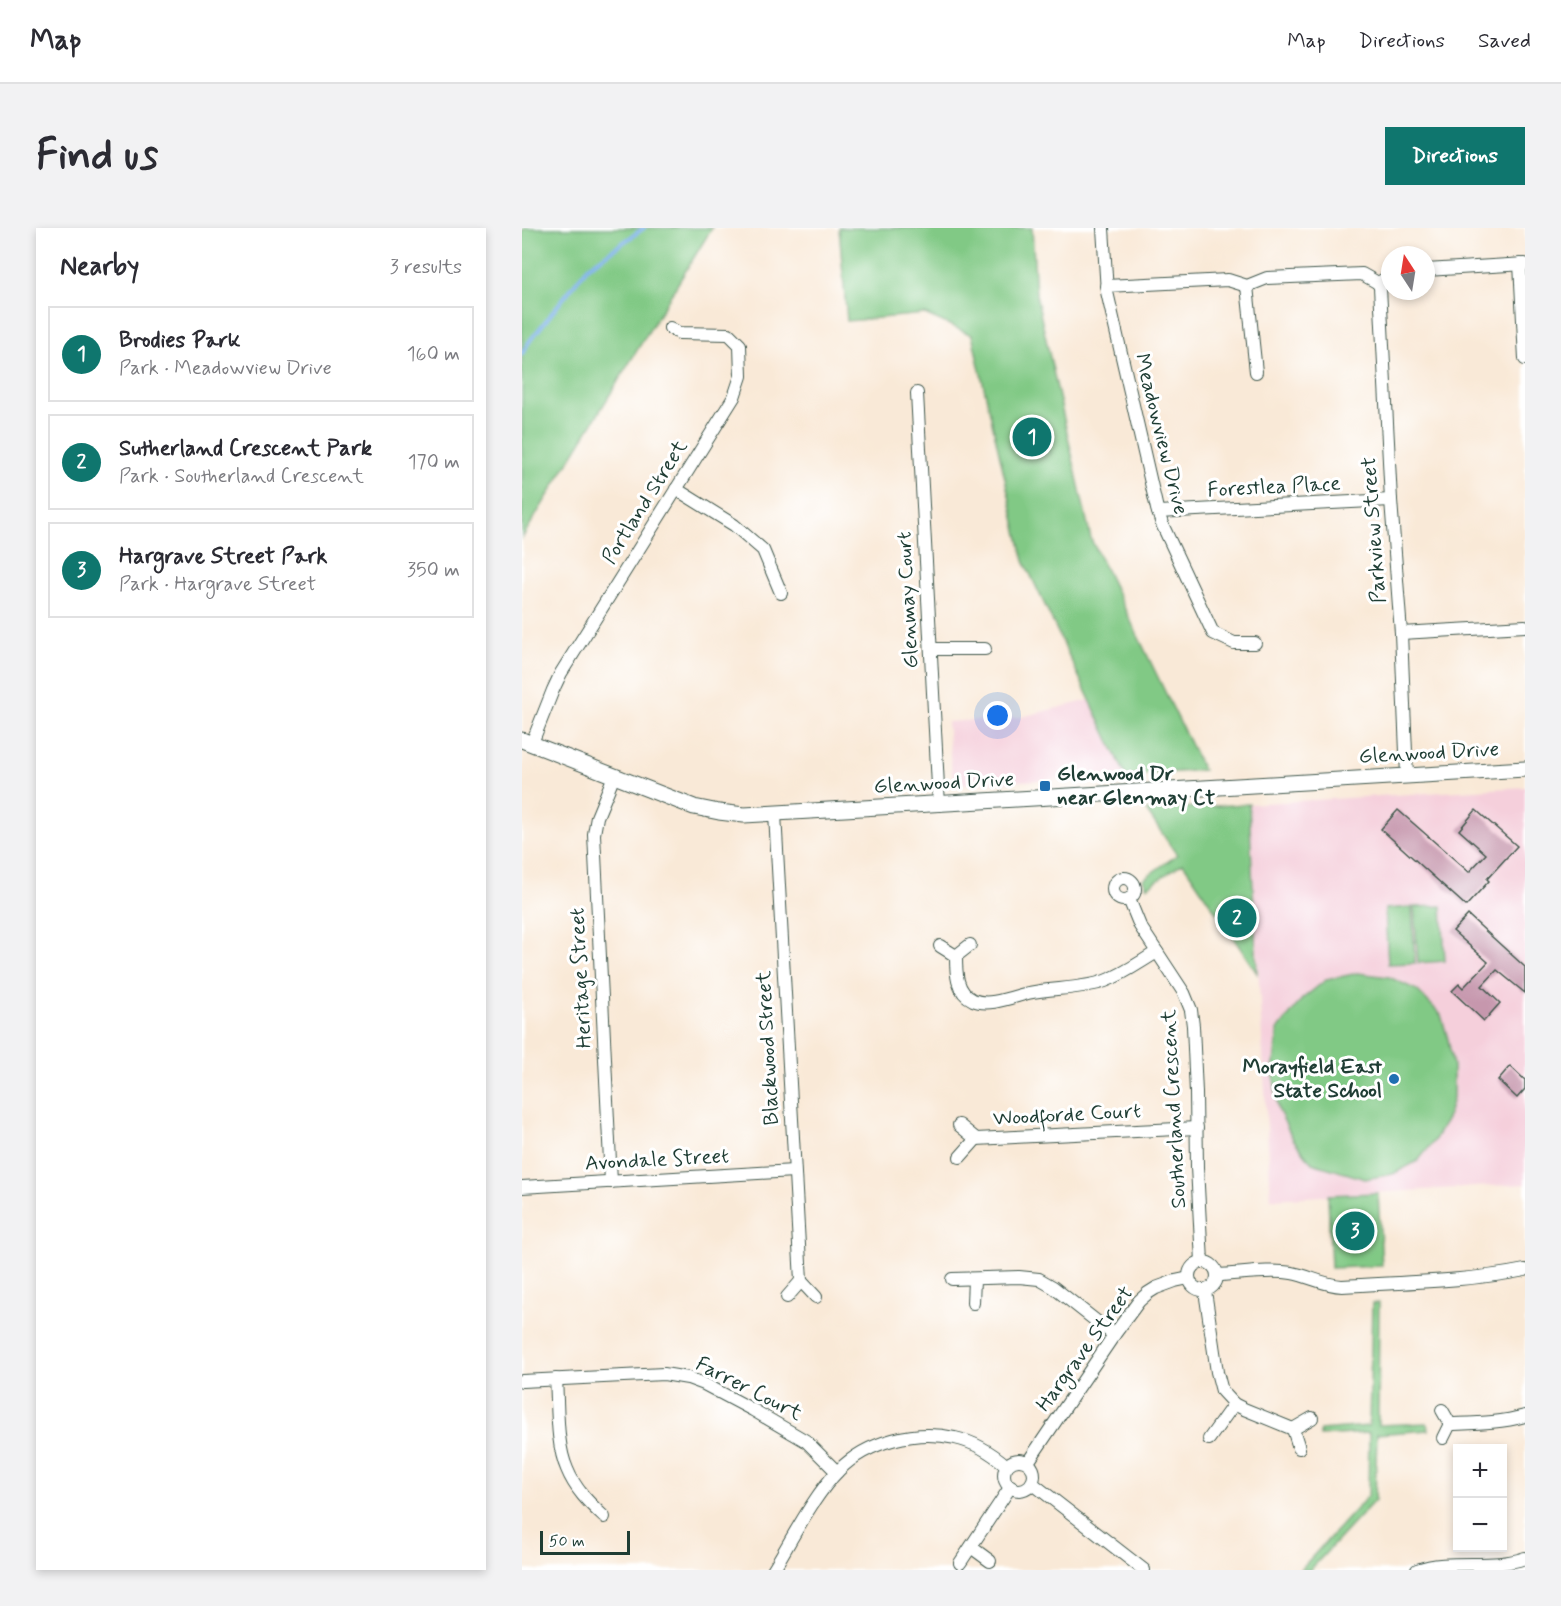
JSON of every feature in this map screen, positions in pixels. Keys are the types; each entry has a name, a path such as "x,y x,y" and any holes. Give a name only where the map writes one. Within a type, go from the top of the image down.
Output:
{"street":[{"name":"Meadowview Drive","path":"1103,228 1106,286 1158,512 1213,633 1234,643 1255,643"},
{"path":"1435,269 1522,264 1525,359"},
{"path":"1106,286 1228,280 1247,286 1267,278 1362,274 1378,283 1381,281"},
{"name":"Parkview Street","path":"1378,283 1401,633 1407,776"},
{"path":"1247,286 1256,372"},
{"name":"Portland Street","path":"527,742 561,673 734,397 741,376 740,345 729,334 679,333 670,328"},
{"name":"Glenmay Court","path":"917,393 939,805"},
{"path":"676,489 734,525 763,550 782,593"},
{"name":"Forestlea Place","path":"1158,512 1391,500"},
{"path":"1401,633 1525,626"},
{"path":"930,649 985,649"},
{"name":"Glenwood Drive","path":"527,742 678,801 706,810 733,814 775,814 939,805 1525,769"},
{"name":"Heritage Street","path":"611,1182 594,834 597,817 614,776"},
{"name":"Blackwood Street","path":"775,814 801,1281"},
{"name":"Southerland Crescent","path":"1129,899 1140,926 1184,993 1191,1010 1202,1262"},
{"path":"956,956 970,945"},
{"path":"940,946 956,956"},
{"path":"956,956 957,977 962,990 972,1000 985,1002 1102,982 1126,972 1157,952"},
{"name":"Woodforde Court","path":"959,1125 976,1139 1197,1128"},
{"name":"Woodforde Court","path":"960,1157 976,1139"},
{"name":"Avondale Street","path":"522,1187 794,1171"},
{"path":"1202,1262 1211,1264 1218,1275 1216,1284 1205,1291 1192,1286 1189,1278 1190,1269 1202,1262"},
{"path":"1218,1275 1279,1272 1342,1286 1448,1280 1525,1270"},
{"path":"952,1279 1019,1277 1039,1279 1053,1287 1114,1335"},
{"path":"973,1303 974,1278"},
{"name":"Hargrave Street","path":"1028,1462 1131,1310 1148,1293 1166,1284 1189,1278"},
{"path":"787,1297 801,1281 816,1297"},
{"path":"1205,1291 1222,1391 1234,1404 1293,1429"},
{"name":"Farrer Court","path":"522,1381 663,1374 688,1378 736,1401 806,1441 837,1472"},
{"path":"556,1379 560,1432 566,1468 580,1493 604,1517"},
{"path":"1209,1439 1234,1404"},
{"path":"1442,1410 1450,1424"},
{"path":"1450,1424 1496,1422 1525,1416"},
{"path":"1293,1429 1312,1418"},
{"path":"1443,1438 1450,1424"},
{"path":"1293,1429 1299,1448"},
{"path":"773,1570 817,1498 837,1472 871,1448 895,1440 922,1435 956,1438 995,1456 1007,1466"},
{"path":"1019,1460 1028,1462 1034,1470 1032,1483 1020,1490 1011,1486 1005,1479 1007,1466 1019,1460"},
{"path":"1032,1483 1144,1570"},
{"path":"960,1563 1011,1486"},
{"path":"970,1547 990,1561"},
{"path":"1417,1570 1433,1566 1482,1567 1518,1563"}],"shaded area":[{"path":"1090,700 1126,776 965,784 954,779 947,722 1021,717"},
{"name":"Morayfield East State School","path":"1525,787 1525,1184 1271,1199 1249,804"}],"green space":[{"path":"525,228 712,228 522,538 522,232"},
{"path":"839,228 1032,228 1036,295 1091,539 1203,770 1126,776 1024,561 972,335 925,314 847,321"},
{"path":"1249,804 1257,973 1183,863 1147,887 1143,879 1177,855 1146,810"},
{"path":"1442,906 1445,961 1418,963 1414,907"},
{"path":"1412,907 1415,963 1388,964 1385,909"},
{"path":"1358,973 1389,977 1417,990 1441,1015 1453,1066 1453,1098 1447,1119 1434,1141 1418,1161 1393,1174 1365,1179 1312,1163 1293,1139 1278,1109 1273,1071 1278,1030 1302,999 1326,980"},
{"path":"1378,1193 1382,1266 1331,1268 1328,1195"},
{"path":"1372,1303 1379,1303 1378,1425 1427,1423 1428,1430 1377,1434 1375,1500 1310,1570 1300,1570 1368,1496 1369,1433 1320,1436 1320,1430 1369,1426"}],"building":[{"path":"1398,810 1469,872 1486,854 1459,830 1476,810 1517,846 1466,906 1381,829"},
{"path":"1468,915 1525,967 1525,993 1497,970 1482,986 1500,1003 1484,1021 1452,991 1459,984 1463,988 1488,962 1453,931"},
{"path":"1510,1066 1525,1080 1525,1089 1517,1098 1498,1080"}],"waterway":[{"path":"522,354 588,267 644,228"}],"place":[{"name":"Brodies Park","path":"1032,437"},
{"name":"Glenwood Dr near Glenmay Ct","path":"1045,786"},
{"name":"Sutherland Crescent Park","path":"1237,918"},
{"name":"Morayfield East State School","path":"1394,1079"},
{"name":"Hargrave Street Park","path":"1355,1231"}]}
